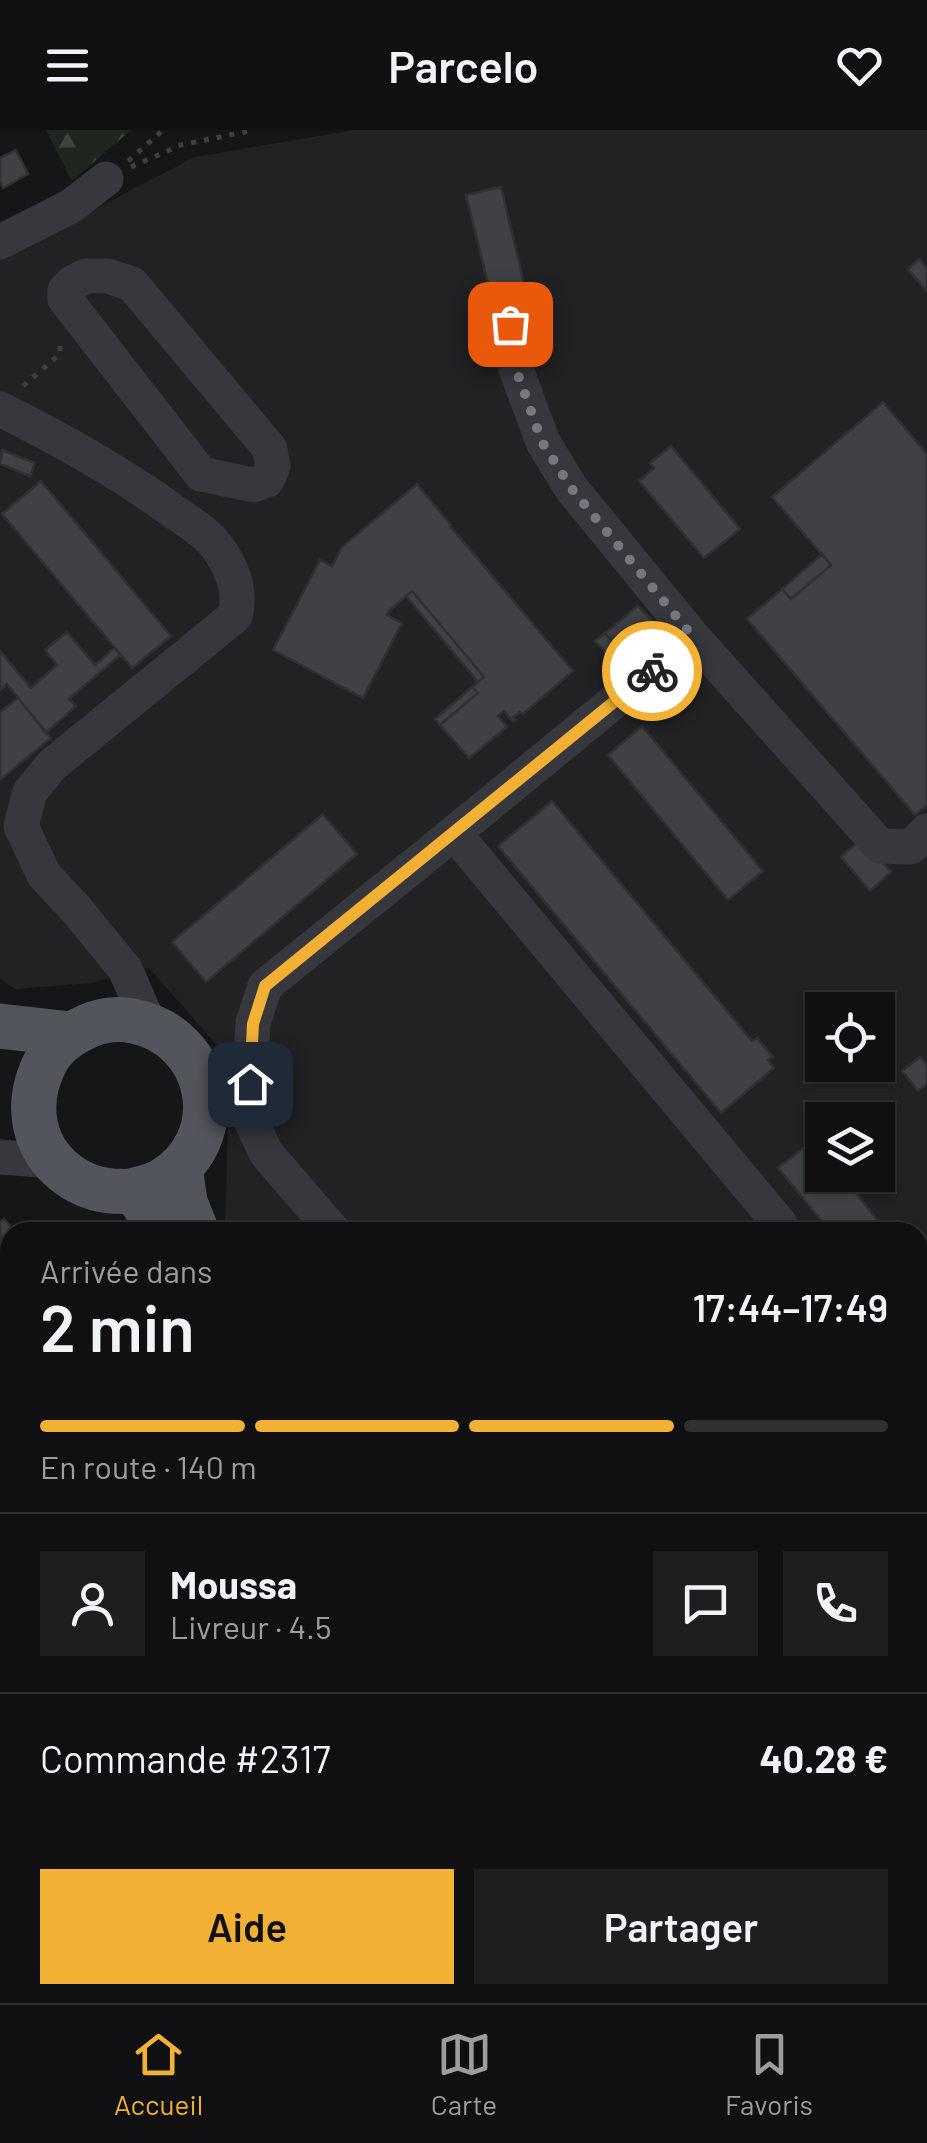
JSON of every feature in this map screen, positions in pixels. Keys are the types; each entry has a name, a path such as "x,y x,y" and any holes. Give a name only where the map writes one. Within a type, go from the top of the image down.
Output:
{"main road":[{"path":"122,1019 149,1024 174,1038 193,1060 204,1087 206,1116 198,1144 180,1167 158,1183 131,1192 109,1192 88,1186 69,1176 41,1143 34,1122 35,1090 50,1054 83,1028 122,1019"},
{"path":"180,1167 193,1222"},
{"path":"131,1192 152,1222"}],"street":[{"path":"0,242 72,206 106,179"},
{"path":"86,276 108,276 132,284 270,449 272,466 267,480 253,485 201,474 65,299 65,290 72,283 86,276"},
{"path":"510,324 516,369 542,442 571,488 693,637 880,846 911,847 927,831"},
{"path":"8,401 183,518 219,548 234,578 239,602 235,616 52,765 30,792 21,826 44,875 125,969 149,1024"},
{"path":"183,518 201,474"},
{"path":"325,1222 266,1153 248,1114 253,1024 265,986 693,637"},
{"path":"454,833 772,1222"},
{"path":"83,1028 125,969"},
{"path":"0,1139 35,1090"},
{"path":"0,1156 53,1161"}],"path":[{"path":"106,179 163,130"},
{"path":"106,179 181,145 254,130"},
{"path":"8,401 60,354 59,333"}],"shaded area":[{"path":"354,130 927,130 927,1222 225,1222 230,1060 149,968 92,983 15,989 0,979 0,258 195,157"}],"green space":[{"path":"46,130 131,130 72,181"}],"building":[{"path":"16,150 28,174 3,188 0,158"},
{"path":"501,187 529,304 495,312 466,195"},
{"path":"919,259 927,269 927,292 908,269"},
{"path":"883,402 927,454 927,805 915,815 747,619 782,589 791,599 831,565 772,497"},
{"path":"671,446 740,529 704,558 639,481 654,468 650,463"},
{"path":"2,450 35,463 30,476 0,464"},
{"path":"41,481 171,636 132,668 2,514"},
{"path":"417,484 573,671 523,714 513,717 513,722 504,711 498,716 507,727 469,758 440,725 478,693 472,687 484,677 412,591 387,615 402,623 363,698 273,650 320,560 332,566 342,547"},
{"path":"822,554 831,565 791,599 782,589"},
{"path":"412,591 484,677 478,682 406,596"},
{"path":"638,606 661,629 626,659 605,633"},
{"path":"67,632 95,665 114,648 120,655 69,699 76,706 46,733 7,684 0,690 0,651 31,688 57,665 45,650"},
{"path":"605,633 626,659 617,666 595,641"},
{"path":"472,687 478,693 440,725 435,719"},
{"path":"18,698 51,738 0,780 0,712"},
{"path":"642,726 763,871 728,900 608,755"},
{"path":"552,801 752,1041 757,1038 773,1057 768,1060 774,1068 721,1113 498,846"},
{"path":"323,814 357,854 206,982 172,942"},
{"path":"862,838 891,872 870,891 841,857"},
{"path":"920,1057 927,1065 927,1084 918,1091 902,1071"},
{"path":"805,1147 805,1192 855,1192 879,1222 823,1222 778,1168"}],"way so far":[{"path":"510,324 516,369 542,442 571,488 693,637 652,671"}],"route":[{"path":"250,1084 253,1024 265,986 652,671"}]}
